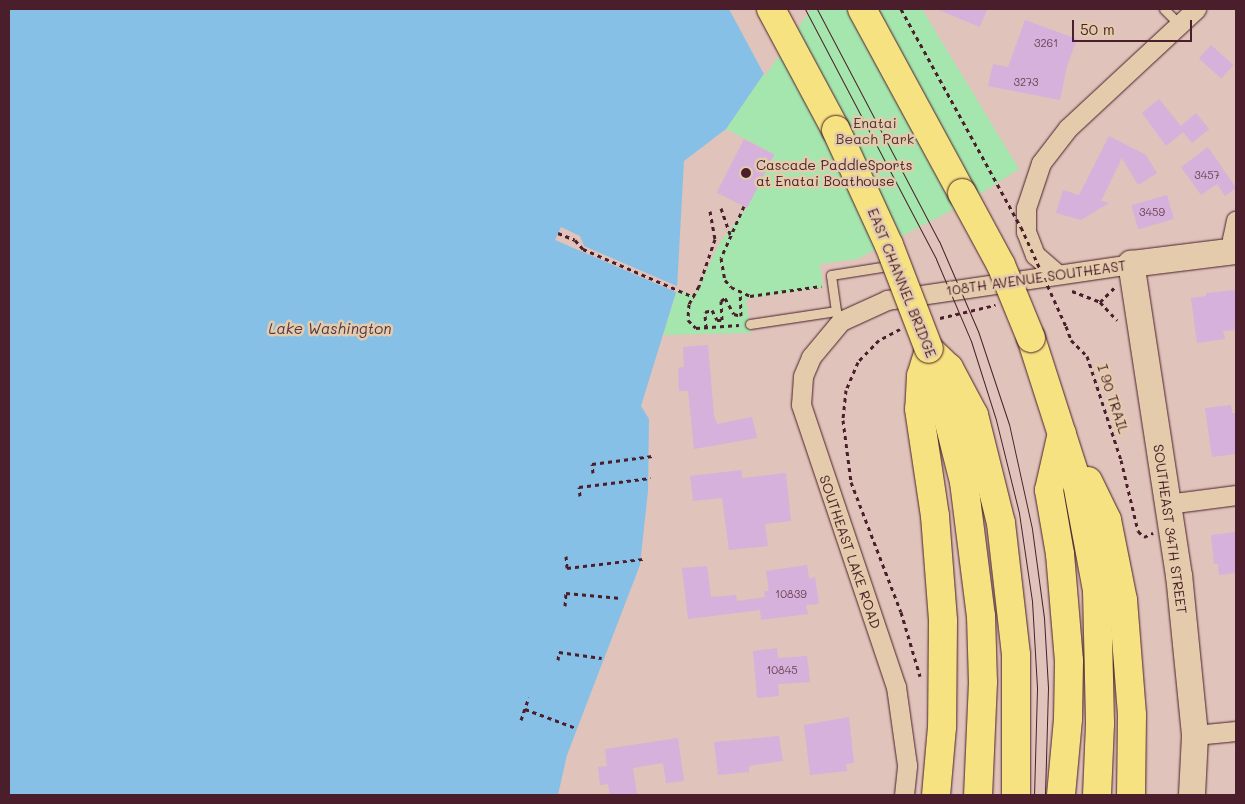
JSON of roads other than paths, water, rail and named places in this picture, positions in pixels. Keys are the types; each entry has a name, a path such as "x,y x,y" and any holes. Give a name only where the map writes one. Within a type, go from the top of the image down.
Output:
{"highway":[{"name":"EAST CHANNEL BRIDGE","path":"771,9 849,155 903,278 934,366"},
{"path":"862,9 1001,265 1031,338 1063,432 1087,523 1097,590 1100,724 1097,795"},
{"path":"934,366 919,408 934,516 943,621 942,727 936,795"},
{"path":"934,366 964,482 981,616 983,690 978,795"},
{"path":"934,366 974,415 1001,523 1017,675 1016,795"},
{"path":"1061,795 1068,719 1069,661 1060,554 1049,490 1063,432"},
{"path":"1063,432 1107,520 1123,600 1132,715 1132,795"}],"street":[{"path":"1056,285 1035,255 1026,232 1026,208 1041,163 1068,128 1196,9"},
{"path":"1235,251 1232,239 1236,220"},
{"name":"108TH AVENUE SOUTHEAST","path":"838,316 887,300 1056,285 1125,274 1235,251"},
{"name":"SOUTHEAST 34TH STREET","path":"1125,274 1179,576 1195,735 1192,795"},
{"name":"SOUTHEAST LAKE ROAD","path":"838,316 811,357 803,376 801,405 896,688 907,765 904,795"},
{"path":"1167,504 1236,495"},
{"path":"1195,735 1236,731"}],"lane":[{"path":"1164,9 1179,24"},
{"path":"750,324 838,316 831,275 880,267"}],"water":[{"name":"Lake Washington","path":"9,9 808,9 726,129 684,161 677,289 641,406 649,419 648,491 640,565 567,755 558,795 9,795"}],"tram line":[{"path":"805,9 936,259 971,341 996,420 1019,513 1032,601 1037,689 1034,795"},
{"path":"817,9 939,241 978,331 1009,424 1032,529 1044,618 1048,688 1045,795"}],"place":[{"name":"Cascade PaddleSports at Enatai Boathouse","path":"746,173"}],"park label":[{"name":"Enatai Beach Park","path":"875,132"}]}
